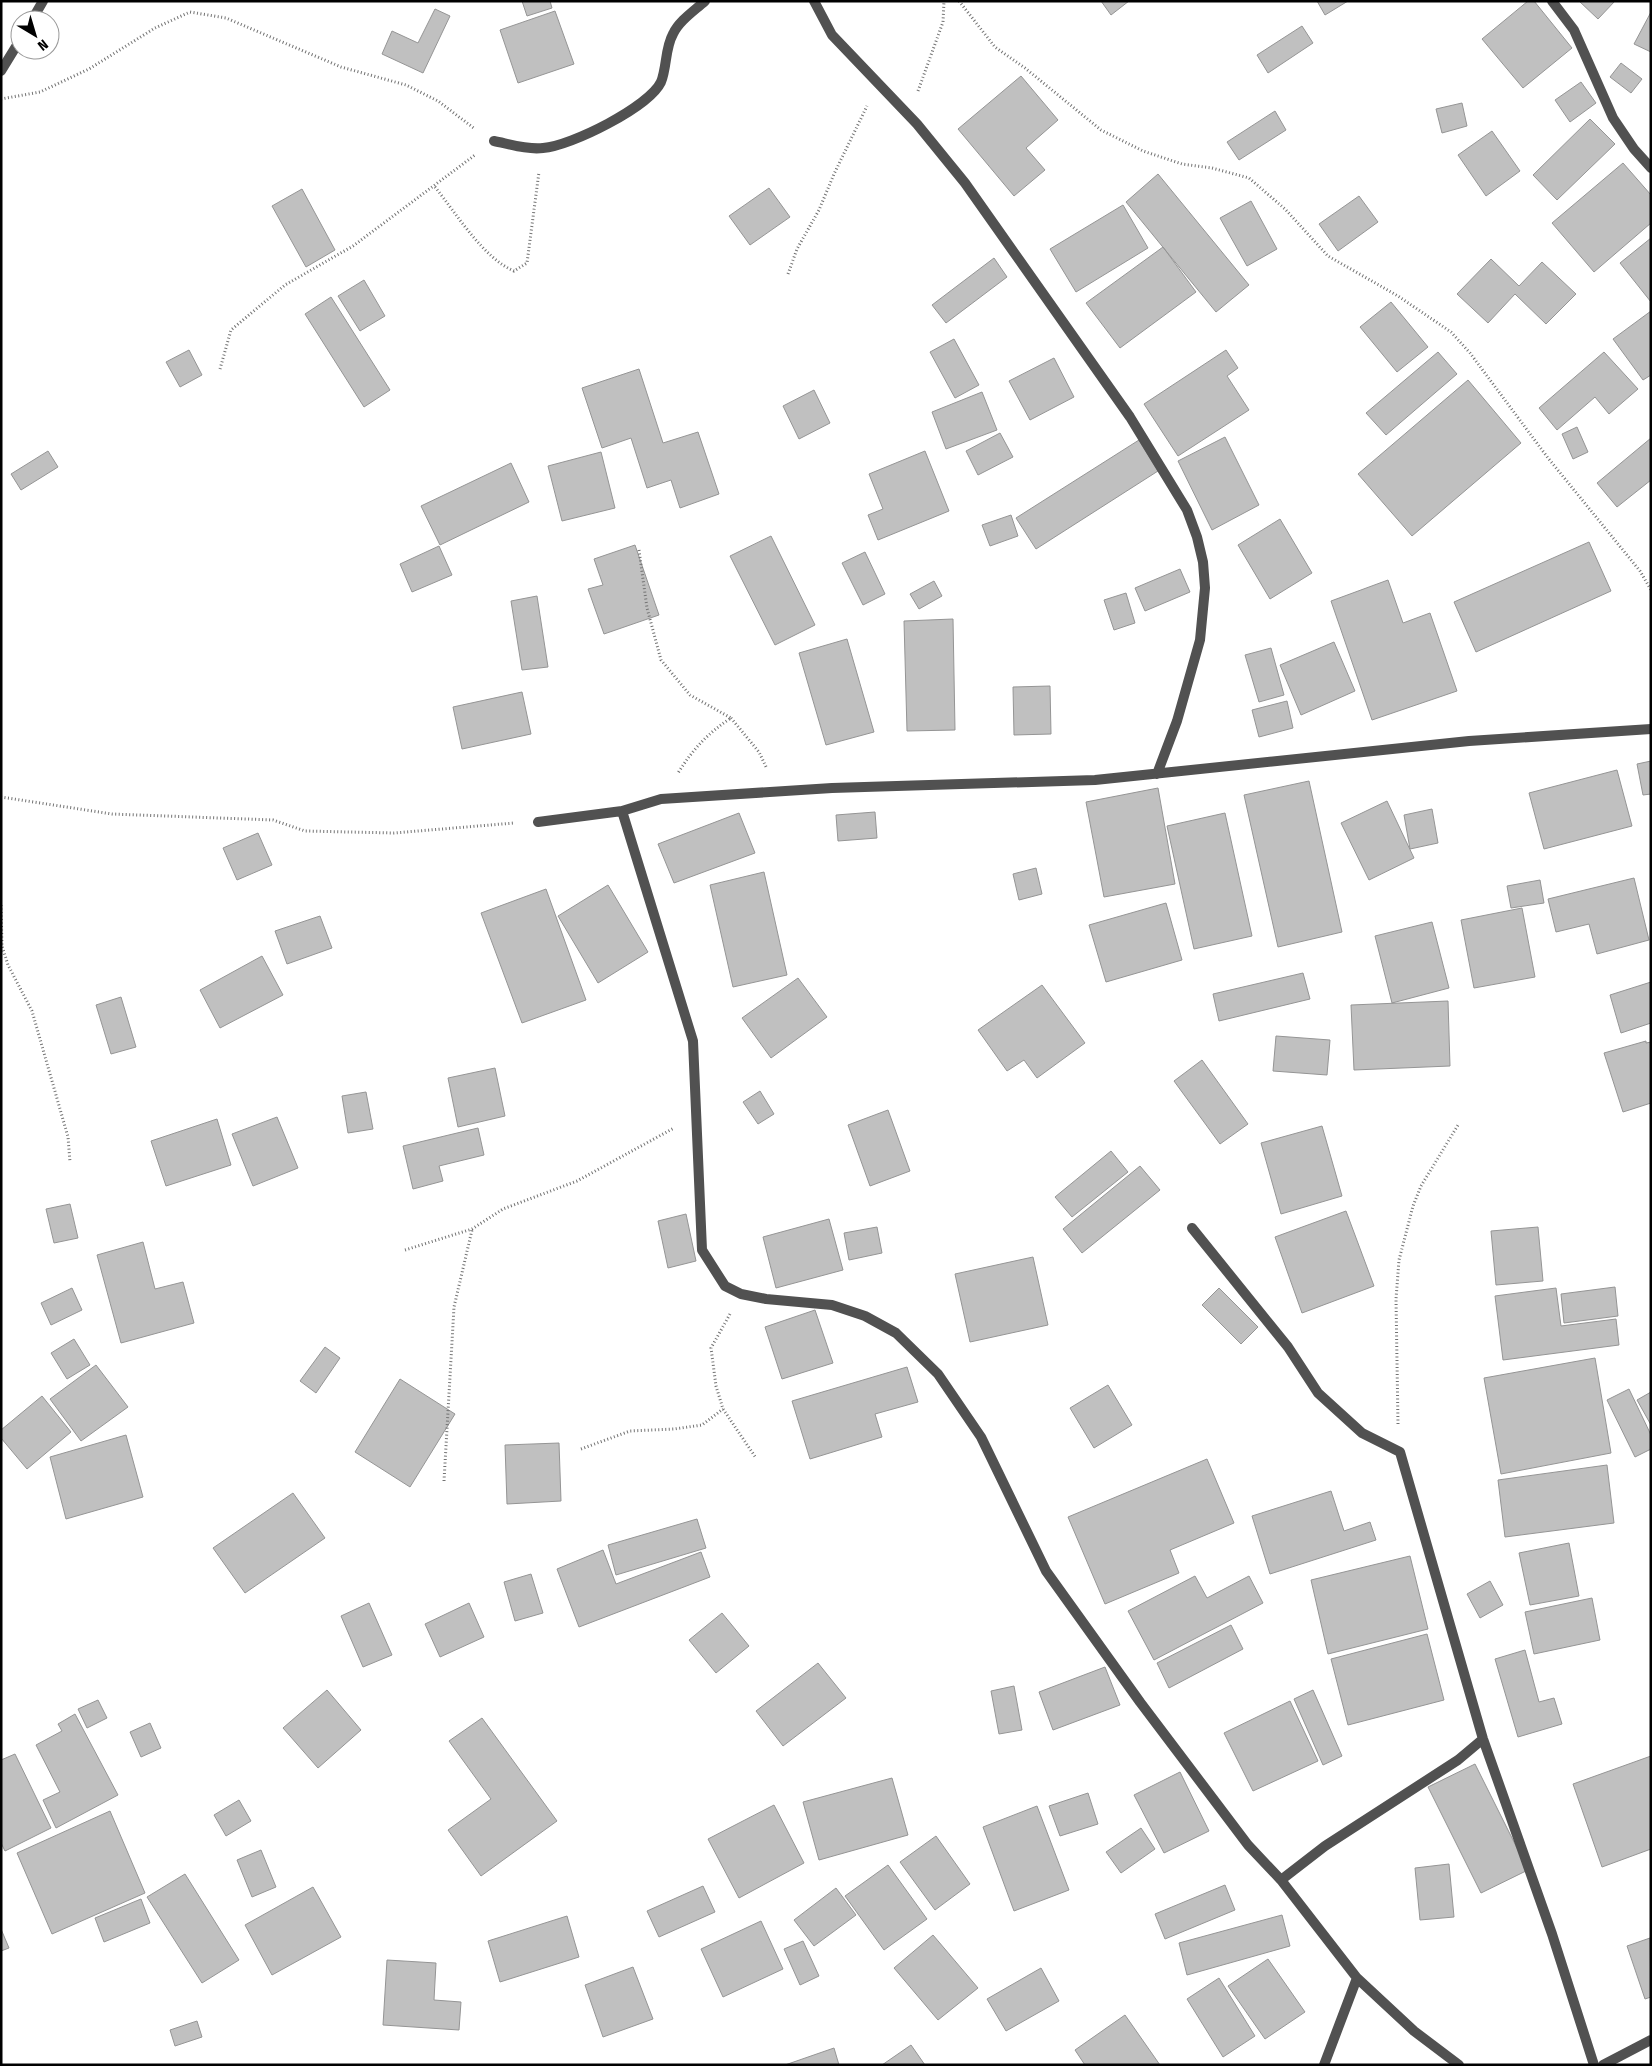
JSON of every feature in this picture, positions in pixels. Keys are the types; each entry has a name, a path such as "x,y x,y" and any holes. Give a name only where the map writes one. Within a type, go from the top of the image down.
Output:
{"street":[{"path":"494,141 542,149 562,145 605,126 639,104 660,83 673,33 682,21 705,1"},
{"path":"814,1 832,35 917,124 964,183 1130,417 1164,469 1187,510 1203,562 1205,588 1200,640 1182,705 1158,774"},
{"path":"1552,1 1574,30 1613,118 1634,149 1651,168"},
{"path":"1,72 10,57"},
{"path":"538,822 622,811 662,799 832,788 1095,780 1469,742 1651,728"},
{"path":"622,811 692,1041 702,1250 725,1286 741,1294 766,1299 832,1305 865,1316 896,1333 938,1374 981,1437 1046,1571 1140,1702 1248,1845 1281,1880 1356,1978 1414,2031 1459,2065"},
{"path":"1192,1228 1288,1347 1318,1393 1362,1433 1400,1452 1483,1739 1552,1934 1594,2065"},
{"path":"1281,1880 1325,1846 1458,1760 1483,1739"},
{"path":"1324,2065 1356,1978"},
{"path":"1602,2065 1651,2040"}],"path":[{"path":"917,124 918,87 943,22 944,1"},
{"path":"959,1 995,47 1026,68 1101,130 1142,151 1182,164 1212,168 1249,178 1285,209 1328,256 1398,296 1451,332 1470,353 1543,451 1640,571 1651,590"},
{"path":"1,99 40,92 89,68 155,28 190,12 226,18 341,67 406,85 438,101 494,141 353,246 285,285 231,330 220,369"},
{"path":"788,274 797,249 819,210 834,174 879,83"},
{"path":"435,186 485,248 506,267 514,271 527,263 542,149"},
{"path":"639,550 647,608 662,660 690,695 731,718 760,752 777,792"},
{"path":"662,799 691,752 710,732 731,718"},
{"path":"1,797 112,814 273,820 305,831 394,833 538,822"},
{"path":"1,905 3,920 2,946 8,965 32,1011 68,1137 70,1162"},
{"path":"405,1250 472,1229 503,1208 577,1181 696,1116"},
{"path":"1400,1452 1396,1299 1399,1260 1413,1206 1421,1186 1458,1124"},
{"path":"444,1481 454,1307 472,1229"},
{"path":"741,1294 711,1348 716,1386 723,1408 756,1458"},
{"path":"581,1449 630,1430 674,1429 702,1425 723,1408"}],"building":[{"path":"522,1 550,1 552,8 527,16"},
{"path":"1101,1 1129,1 1111,15"},
{"path":"1317,1 1348,1 1325,15"},
{"path":"1528,1 1534,1 1572,48 1523,88 1482,39"},
{"path":"1579,1 1615,1 1598,19"},
{"path":"435,9 450,16 423,73 382,54 392,31 418,43"},
{"path":"555,11 574,64 518,83 500,30"},
{"path":"1651,12 1651,52 1634,44"},
{"path":"1302,26 1313,43 1268,73 1257,55"},
{"path":"1621,63 1642,79 1631,93 1610,77"},
{"path":"1021,76 1058,120 1026,148 1045,170 1014,196 958,129"},
{"path":"1581,82 1596,103 1570,122 1555,100"},
{"path":"1462,103 1467,126 1442,133 1436,109"},
{"path":"1275,111 1286,130 1239,160 1227,142"},
{"path":"1590,119 1615,144 1557,200 1533,175"},
{"path":"1492,131 1520,171 1486,196 1458,155"},
{"path":"1623,163 1651,195 1651,223 1594,272 1552,223"},
{"path":"1158,174 1249,285 1216,312 1126,202"},
{"path":"769,188 790,217 750,245 729,216"},
{"path":"302,189 335,250 306,267 272,206"},
{"path":"1359,196 1378,222 1338,251 1319,224"},
{"path":"1251,201 1277,249 1247,266 1220,218"},
{"path":"1123,205 1148,248 1076,292 1050,249"},
{"path":"1651,238 1651,302 1620,263"},
{"path":"1163,247 1196,292 1120,348 1086,303"},
{"path":"994,258 1007,277 946,323 932,305"},
{"path":"1491,259 1519,286 1542,262 1576,294 1546,324 1515,294 1488,323 1457,294"},
{"path":"364,280 385,316 360,331 338,296"},
{"path":"331,297 390,390 364,407 305,314"},
{"path":"1391,302 1428,347 1397,372 1360,327"},
{"path":"1651,311 1651,375 1643,380 1613,339"},
{"path":"954,339 979,385 955,398 930,352"},
{"path":"189,350 202,375 180,387 166,362"},
{"path":"1226,350 1238,368 1227,376 1249,410 1178,456 1144,404"},
{"path":"1438,352 1457,374 1386,435 1366,413"},
{"path":"1604,352 1638,389 1609,414 1595,397 1557,430 1539,408"},
{"path":"1054,358 1074,397 1030,420 1009,381"},
{"path":"639,369 663,443 698,432 719,494 680,508 671,480 647,488 631,438 602,448 582,388"},
{"path":"1468,380 1521,443 1412,536 1358,474"},
{"path":"814,390 830,423 799,439 783,406"},
{"path":"982,392 997,430 946,449 932,412"},
{"path":"1577,427 1588,452 1573,459 1562,434"},
{"path":"1000,433 1013,457 978,475 966,451"},
{"path":"1225,437 1259,505 1212,530 1178,461"},
{"path":"1651,438 1651,480 1617,507 1597,483"},
{"path":"1139,440 1158,471 1036,549 1016,518"},
{"path":"48,451 58,467 21,490 11,474"},
{"path":"925,451 949,511 878,540 868,515 883,509 869,474"},
{"path":"601,452 615,508 562,521 548,466"},
{"path":"511,463 529,502 440,545 421,506"},
{"path":"1011,515 1018,536 990,546 982,525"},
{"path":"1280,519 1312,573 1270,599 1238,545"},
{"path":"771,536 815,625 775,645 730,556"},
{"path":"1589,542 1611,591 1476,652 1454,602"},
{"path":"635,545 659,615 604,634 588,589 603,585 594,559"},
{"path":"439,546 452,575 412,592 400,564"},
{"path":"865,552 885,594 863,605 842,563"},
{"path":"1180,569 1190,592 1145,611 1135,588"},
{"path":"1388,580 1403,623 1430,613 1457,691 1372,720 1331,601"},
{"path":"934,581 942,596 919,609 910,594"},
{"path":"1126,593 1135,623 1114,630 1104,600"},
{"path":"537,596 548,667 522,670 511,601"},
{"path":"953,619 955,730 907,731 904,621"},
{"path":"847,639 874,732 826,745 799,653"},
{"path":"1334,642 1355,691 1301,715 1280,665"},
{"path":"1271,648 1284,695 1259,702 1245,655"},
{"path":"1050,686 1051,734 1014,735 1013,687"},
{"path":"522,692 531,734 462,749 453,707"},
{"path":"1287,701 1293,728 1259,737 1252,710"},
{"path":"1651,761 1651,794 1643,795 1637,764"},
{"path":"1617,770 1632,826 1544,849 1529,793"},
{"path":"1309,781 1342,932 1278,947 1244,795"},
{"path":"1158,788 1175,884 1104,897 1086,802"},
{"path":"1387,801 1414,858 1369,880 1341,823"},
{"path":"1432,809 1438,843 1410,849 1404,815"},
{"path":"875,812 877,838 838,841 836,815"},
{"path":"739,813 755,853 674,883 658,844"},
{"path":"1225,813 1252,936 1194,949 1167,826"},
{"path":"258,833 272,865 237,880 223,848"},
{"path":"1036,868 1042,894 1019,900 1013,874"},
{"path":"764,872 787,975 733,987 710,885"},
{"path":"1634,878 1649,940 1597,954 1589,924 1556,932 1548,899"},
{"path":"1540,880 1544,903 1511,908 1507,886"},
{"path":"608,885 648,952 598,983 558,916"},
{"path":"546,889 586,1000 522,1023 481,913"},
{"path":"1166,903 1182,960 1106,982 1089,925"},
{"path":"1522,908 1535,977 1474,988 1461,920"},
{"path":"320,916 332,948 287,964 275,931"},
{"path":"1432,922 1449,988 1392,1003 1375,936"},
{"path":"262,956 283,995 220,1028 200,990"},
{"path":"1303,973 1310,999 1219,1021 1213,994"},
{"path":"798,978 827,1017 771,1058 742,1018"},
{"path":"1651,982 1651,1023 1621,1033 1610,995"},
{"path":"1042,985 1085,1043 1037,1078 1024,1060 1007,1071 978,1030"},
{"path":"121,997 136,1047 111,1054 96,1005"},
{"path":"1448,1001 1450,1066 1354,1070 1351,1005"},
{"path":"1276,1036 1330,1040 1327,1075 1273,1071"},
{"path":"1646,1041 1646,1043 1651,1042 1651,1103 1623,1112 1604,1053"},
{"path":"1202,1060 1248,1124 1220,1144 1174,1081"},
{"path":"495,1068 505,1116 458,1127 448,1078"},
{"path":"760,1091 774,1114 758,1124 743,1102"},
{"path":"366,1092 373,1129 348,1133 342,1096"},
{"path":"888,1110 910,1171 870,1186 848,1125"},
{"path":"277,1117 298,1168 253,1186 232,1134"},
{"path":"217,1119 231,1165 166,1186 151,1141"},
{"path":"1322,1126 1342,1196 1281,1214 1261,1143"},
{"path":"478,1128 484,1155 439,1166 443,1181 413,1189 403,1146"},
{"path":"1111,1151 1128,1172 1072,1217 1055,1197"},
{"path":"1140,1166 1160,1190 1082,1253 1063,1229"},
{"path":"70,1204 78,1238 54,1243 46,1209"},
{"path":"1346,1211 1374,1286 1302,1313 1275,1237"},
{"path":"686,1214 696,1261 668,1268 658,1221"},
{"path":"829,1219 843,1270 776,1288 763,1237"},
{"path":"877,1227 882,1253 849,1260 844,1233"},
{"path":"1538,1227 1543,1281 1496,1285 1491,1231"},
{"path":"143,1242 155,1289 183,1282 194,1323 121,1343 97,1255"},
{"path":"1033,1257 1048,1325 970,1342 955,1274"},
{"path":"1615,1287 1618,1316 1564,1323 1561,1294"},
{"path":"72,1288 82,1310 51,1325 41,1303"},
{"path":"1219,1288 1258,1327 1241,1344 1202,1305"},
{"path":"1556,1288 1561,1326 1616,1319 1619,1345 1503,1360 1495,1296"},
{"path":"815,1310 833,1363 782,1379 765,1327"},
{"path":"74,1339 90,1365 67,1379 51,1353"},
{"path":"325,1347 340,1358 316,1393 300,1381"},
{"path":"1595,1358 1611,1453 1501,1474 1484,1378"},
{"path":"96,1365 128,1407 81,1441 50,1399"},
{"path":"907,1367 918,1402 875,1414 882,1437 810,1459 792,1401"},
{"path":"400,1379 455,1414 410,1487 355,1452"},
{"path":"1108,1385 1132,1425 1094,1448 1070,1408"},
{"path":"1629,1389 1651,1435 1651,1449 1635,1457 1607,1400"},
{"path":"1651,1392 1651,1425 1637,1400"},
{"path":"42,1396 71,1432 27,1469 1,1438 1,1430"},
{"path":"126,1435 143,1497 66,1519 50,1457"},
{"path":"559,1443 561,1501 507,1504 505,1445"},
{"path":"1207,1459 1234,1523 1170,1550 1179,1573 1105,1604 1068,1517"},
{"path":"1607,1465 1614,1523 1505,1537 1498,1480"},
{"path":"1331,1491 1344,1531 1370,1522 1376,1540 1270,1574 1252,1516"},
{"path":"293,1493 325,1538 245,1593 213,1548"},
{"path":"697,1519 706,1548 616,1575 608,1545"},
{"path":"1569,1543 1579,1596 1530,1605 1519,1553"},
{"path":"603,1550 616,1584 701,1552 710,1577 579,1627 557,1569"},
{"path":"1410,1556 1428,1629 1328,1654 1311,1580"},
{"path":"531,1574 543,1613 515,1621 504,1582"},
{"path":"1195,1576 1207,1598 1249,1576 1263,1603 1154,1660 1128,1611"},
{"path":"1490,1581 1503,1605 1480,1618 1467,1594"},
{"path":"1592,1598 1600,1640 1534,1654 1525,1612"},
{"path":"369,1603 392,1655 363,1667 341,1616"},
{"path":"469,1603 484,1637 440,1657 425,1624"},
{"path":"722,1613 749,1646 716,1673 689,1640"},
{"path":"1231,1625 1243,1649 1169,1688 1157,1663"},
{"path":"1427,1634 1444,1700 1348,1725 1331,1659"},
{"path":"1525,1650 1539,1702 1554,1698 1562,1724 1518,1737 1495,1659"},
{"path":"818,1663 846,1698 783,1746 756,1711"},
{"path":"1105,1667 1120,1705 1053,1730 1039,1692"},
{"path":"1014,1686 1022,1730 999,1734 991,1691"},
{"path":"327,1690 361,1730 318,1768 283,1728"},
{"path":"1313,1690 1342,1756 1323,1765 1294,1699"},
{"path":"98,1700 107,1718 87,1728 78,1709"},
{"path":"1290,1701 1318,1761 1253,1791 1224,1733"},
{"path":"75,1714 118,1795 56,1828 43,1800 60,1792 36,1745 62,1731 58,1724"},
{"path":"482,1718 557,1821 481,1876 448,1830 491,1799 449,1741"},
{"path":"150,1723 161,1748 141,1757 130,1732"},
{"path":"15,1754 51,1828 5,1851 1,1843 1,1760"},
{"path":"1651,1756 1651,1849 1602,1867 1573,1784"},
{"path":"1475,1764 1528,1870 1481,1893 1428,1787"},
{"path":"1180,1772 1209,1831 1164,1853 1134,1795"},
{"path":"892,1778 908,1835 819,1860 803,1802"},
{"path":"1088,1793 1098,1824 1060,1836 1049,1806"},
{"path":"239,1800 251,1821 226,1836 214,1815"},
{"path":"774,1805 804,1863 739,1898 708,1839"},
{"path":"1037,1806 1069,1890 1014,1911 983,1827"},
{"path":"110,1811 145,1893 52,1934 17,1853"},
{"path":"1141,1828 1155,1849 1121,1873 1106,1852"},
{"path":"936,1836 970,1884 935,1910 900,1862"},
{"path":"261,1850 276,1887 252,1897 237,1860"},
{"path":"1449,1864 1454,1917 1420,1920 1415,1868"},
{"path":"888,1865 927,1919 884,1950 845,1896"},
{"path":"185,1874 239,1960 202,1983 147,1897"},
{"path":"1225,1885 1235,1910 1165,1939 1155,1914"},
{"path":"703,1886 715,1912 659,1937 647,1911"},
{"path":"313,1887 341,1937 272,1975 245,1925"},
{"path":"836,1888 856,1915 814,1946 794,1920"},
{"path":"141,1899 150,1923 104,1942 95,1918"},
{"path":"1282,1915 1290,1946 1187,1975 1179,1943"},
{"path":"567,1916 579,1957 500,1982 488,1941"},
{"path":"761,1921 783,1969 723,1997 701,1949"},
{"path":"1,1929 9,1948 1,1951"},
{"path":"933,1935 978,1988 938,2020 894,1968"},
{"path":"1650,1938 1651,1997 1645,1999 1627,1946"},
{"path":"803,1941 819,1976 800,1985 784,1949"},
{"path":"1268,1959 1305,2012 1265,2039 1228,1986"},
{"path":"387,1960 436,1963 434,2000 461,2002 459,2030 383,2025"},
{"path":"633,1967 653,2019 603,2037 585,1985"},
{"path":"1041,1968 1059,2001 1006,2031 987,1999"},
{"path":"1219,1978 1255,2036 1223,2057 1187,1999"},
{"path":"1125,2015 1160,2065 1085,2065 1075,2050"},
{"path":"197,2021 202,2037 175,2046 170,2030"},
{"path":"911,2045 925,2065 882,2065"},
{"path":"834,2048 839,2065 785,2065"}]}
